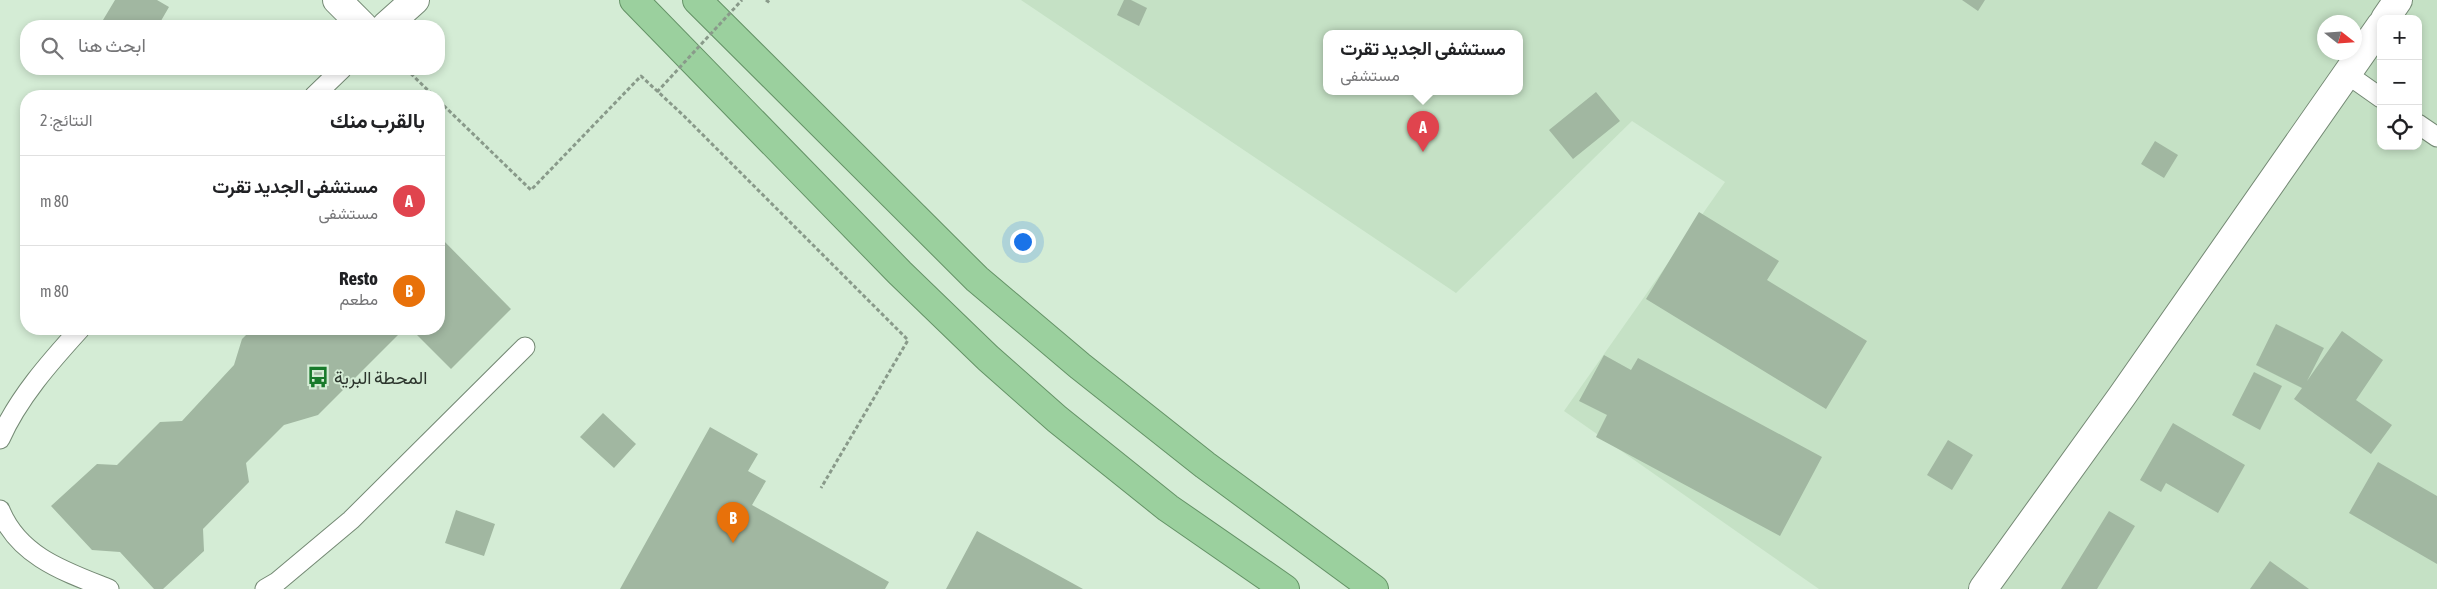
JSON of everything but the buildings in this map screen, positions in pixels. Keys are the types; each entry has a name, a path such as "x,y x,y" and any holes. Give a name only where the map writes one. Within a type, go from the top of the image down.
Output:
{"highway":[{"path":"634,0 900,273 988,358 1057,419 1168,508 1285,589"},
{"path":"697,0 977,279 1080,366 1205,465 1374,589"}],"street":[{"path":"336,0 357,20"},
{"path":"393,20 415,0"},
{"path":"2388,15 2398,0"},
{"path":"1983,589 2116,404 2377,31"}],"lane":[{"path":"2347,74 2377,95"},
{"path":"320,90 336,75"},
{"path":"2422,127 2437,137"},
{"path":"0,440 7,423 54,358 75,335"},
{"path":"265,589 351,520 525,347"},
{"path":"0,510 16,539 39,557 71,574 109,589"}],"path":[{"path":"657,92 742,0"},
{"path":"766,0 770,3"},
{"path":"412,75 428,90"},
{"path":"445,107 531,190 641,76 908,340 821,488"}],"shaded area":[{"path":"1021,0 2437,0 2437,589 1819,589 1564,411 1725,182 1632,121 1456,293"}],"place":[{"name":"مستشفى الجديد تقرت","path":"1423,152"},
{"name":"المحطة البرية","path":"318,377"},
{"name":"Resto","path":"733,543"}]}
